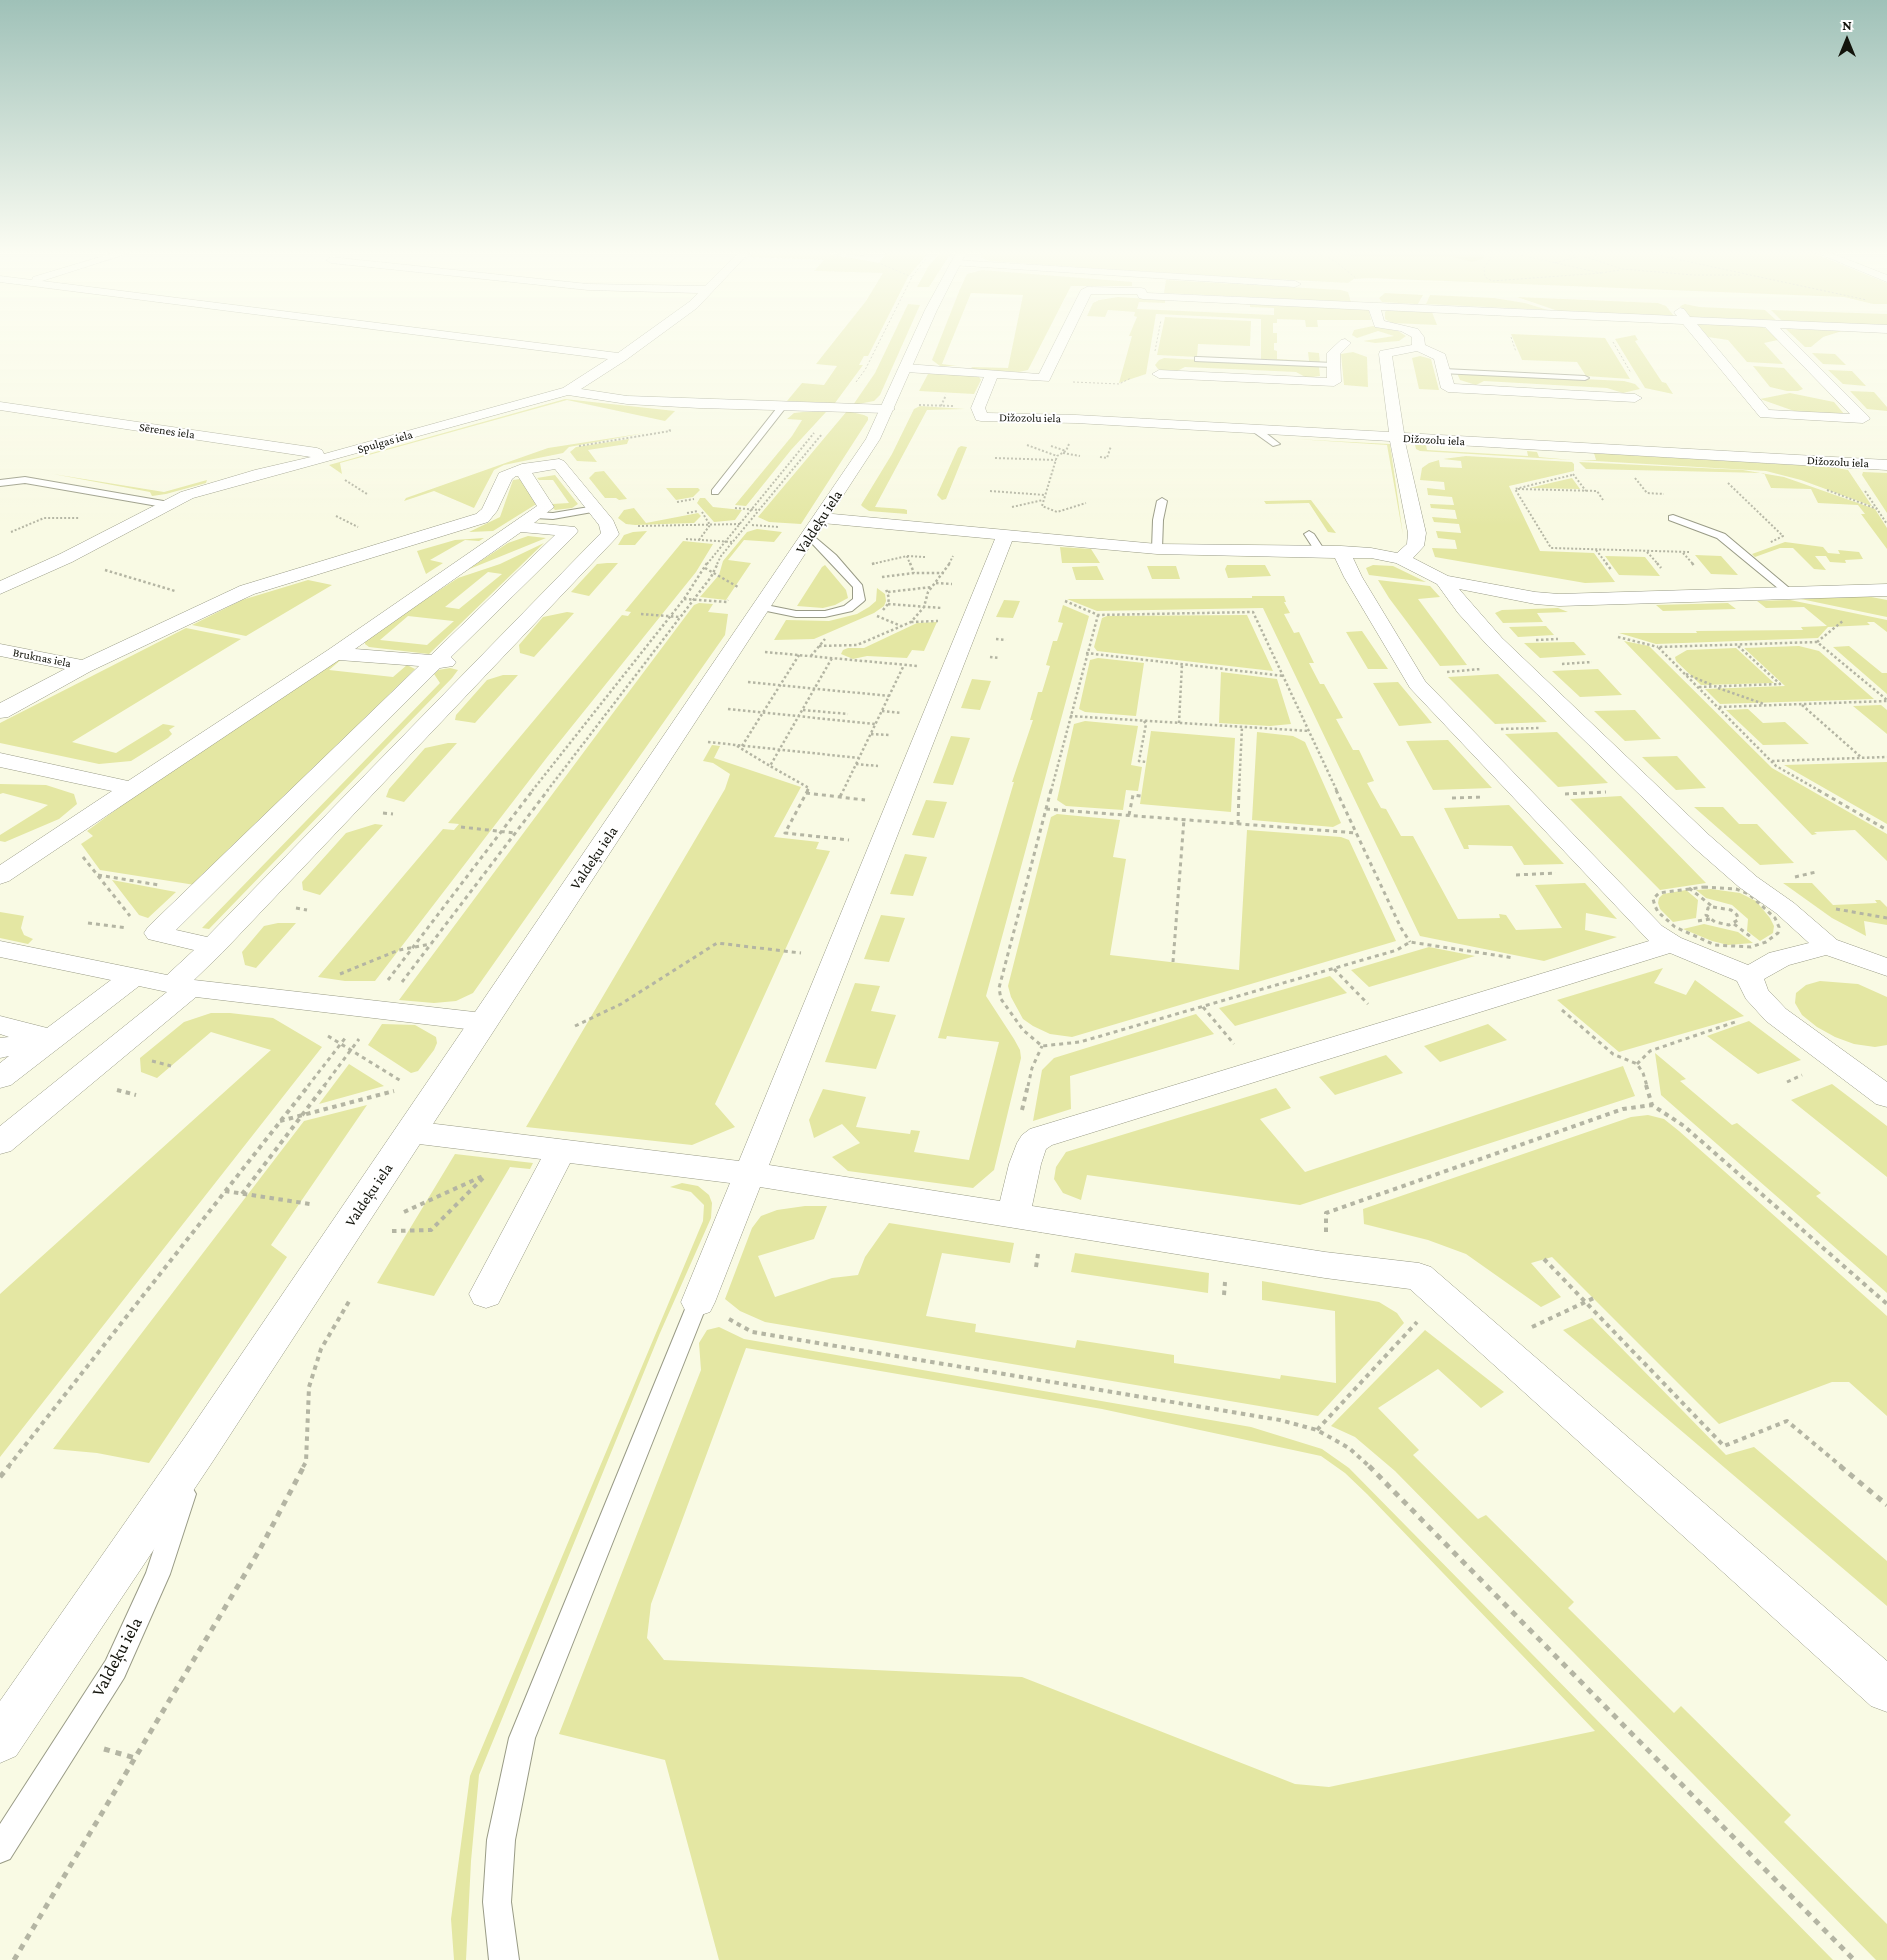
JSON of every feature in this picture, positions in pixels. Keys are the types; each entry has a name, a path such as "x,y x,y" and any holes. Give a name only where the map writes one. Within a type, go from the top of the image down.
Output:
{"street":[{"path":"522,344 621,357"},
{"name":"Spulgas iela","path":"0,588 66,558 187,495 568,391 639,344"},
{"name":"Valdeķu iela","path":"0,1740 199,1449 822,518 873,439 888,410 916,344"},
{"path":"906,368 962,369 992,374 1044,378 1060,344"},
{"path":"1159,374 1334,382 1333,353 1343,344"},
{"path":"1351,344 1385,354 1419,347 1440,357 1448,388 1635,398"},
{"path":"1707,344 1765,414 1863,419 1789,344"},
{"path":"1385,354 1397,438 1418,540 1415,546 1401,559"},
{"name":"Dižozolu iela","path":"992,374 978,408 981,417 1076,419 1887,465"},
{"path":"568,391 627,400 888,410"},
{"name":"Sērenes iela","path":"0,406 334,456"},
{"path":"0,712 84,667 247,590 482,518 489,512 505,476 511,472 559,464 604,522"},
{"path":"0,876 335,654 546,507 522,469"},
{"path":"822,518 1158,549 1371,553 1401,559 1443,580 1535,598 1559,600 1789,592 1885,591"},
{"path":"517,527 569,531 604,522"},
{"path":"0,1143 181,986 213,947 481,666 604,522"},
{"path":"149,932 569,531"},
{"path":"698,1302 1006,534"},
{"path":"1331,551 1353,576 1417,684 1653,932 1672,944 1749,976 1756,993 1776,1015 1887,1097"},
{"path":"1443,580 1464,609 1495,642 1700,840 1748,882 1785,908 1828,946 1887,968"},
{"name":"Bruknas iela","path":"0,650 84,667"},
{"path":"335,654 481,666"},
{"path":"0,760 132,789"},
{"path":"149,932 213,947"},
{"path":"1013,1216 1024,1164 1036,1139 1641,951 1672,944"},
{"path":"1749,976 1779,959 1828,946"},
{"path":"0,950 181,986 483,1022"},
{"path":"0,1078 134,976"},
{"path":"0,1025 52,1039"},
{"path":"0,1048 52,1039"},
{"path":"410,1132 749,1174 1325,1265 1419,1277 1887,1690"},
{"path":"486,1294 561,1151"}],"lane":[{"path":"1198,358 1333,365"},
{"path":"1444,371 1585,378"},
{"path":"715,492 783,406"},
{"path":"1255,429 1276,444"},
{"path":"0,483 25,480 169,505"},
{"path":"1158,549 1158,520 1162,501"},
{"path":"535,515 604,522"},
{"path":"1673,518 1720,536 1789,592"},
{"path":"1309,534 1331,551"},
{"path":"761,607 796,614 825,614 848,609 859,600 858,587 825,549 810,536"},
{"path":"504,1960 497,1902 501,1840 522,1738 698,1302"},
{"name":"Valdeķu iela","path":"0,1849 115,1669 158,1574 199,1449"}],"path":[{"path":"852,388 865,370 878,344"},
{"path":"1157,344 1153,368 1159,374"},
{"path":"734,529 815,431"},
{"path":"242,1194 694,600 714,571 721,556 824,432"},
{"path":"1072,437 1066,451 1056,460 1042,506 1057,512 1086,503"},
{"path":"1100,457 1107,458 1111,444"},
{"path":"1054,447 1066,451"},
{"path":"1515,489 1579,473 1569,447"},
{"path":"1062,453 1080,456"},
{"path":"995,458 1056,460"},
{"path":"1846,462 1887,524"},
{"path":"1630,471 1647,493 1670,494"},
{"path":"1573,474 1586,491"},
{"path":"1515,489 1551,548 1742,552 1782,536 1726,481"},
{"path":"1515,489 1598,491 1603,500"},
{"path":"990,491 1045,495"},
{"path":"677,502 687,500"},
{"path":"687,513 698,511"},
{"path":"11,532 44,518 69,516 88,519"},
{"path":"604,522 621,526 742,524"},
{"path":"699,540 710,525"},
{"path":"752,525 781,528"},
{"path":"686,539 733,542"},
{"path":"1636,545 1640,551"},
{"path":"818,646 857,645 911,622 924,607 928,592 944,573 955,549"},
{"path":"1647,551 1663,571"},
{"path":"1683,552 1698,571"},
{"path":"868,565 907,556 914,573"},
{"path":"66,558 216,604"},
{"path":"705,568 714,571 738,587"},
{"path":"879,577 914,573 944,573"},
{"path":"888,592 932,587"},
{"path":"684,599 727,602"},
{"path":"1065,602 1098,615 1253,612 1401,928 1410,942"},
{"path":"888,604 976,610"},
{"path":"642,614 680,618"},
{"path":"874,615 901,626"},
{"path":"1098,615 1086,653 999,988 1001,999 1023,1030 1042,1046 1080,1042 1397,950 1410,942 1516,959"},
{"path":"1618,637 1658,647 1818,642 1887,701"},
{"path":"1698,687 1780,684 1737,645"},
{"path":"1658,647 1776,766 1887,830"},
{"path":"762,652 952,669"},
{"path":"1086,653 1284,676"},
{"path":"742,746 799,655"},
{"path":"770,766 832,658"},
{"path":"1179,723 1182,664"},
{"path":"840,797 904,665"},
{"path":"1684,674 1767,705"},
{"path":"744,681 889,696"},
{"path":"1718,707 1887,701"},
{"path":"1802,704 1862,758"},
{"path":"726,709 876,724"},
{"path":"803,710 848,714"},
{"path":"1070,716 1309,731"},
{"path":"1143,720 1146,724 1140,761 1146,762"},
{"path":"1462,731 1582,726"},
{"path":"1238,824 1242,727"},
{"path":"706,742 859,758"},
{"path":"735,745 809,788 785,832 882,843"},
{"path":"1772,761 1887,757"},
{"path":"806,794 898,803"},
{"path":"1129,815 1133,795 1141,796"},
{"path":"1046,809 1357,833"},
{"path":"1173,962 1184,819"},
{"path":"460,827 515,834"},
{"path":"64,833 149,932"},
{"path":"1516,876 1561,873"},
{"path":"1689,888 1718,887 1736,889 1749,894 1775,918 1779,927 1778,933 1766,942 1741,948 1714,945 1686,933 1662,916 1653,899 1659,893 1689,888 1713,907 1731,910 1737,915 1738,920 1729,925 1715,922 1706,914 1708,908 1713,907"},
{"path":"1827,908 1887,918"},
{"path":"88,922 149,932"},
{"path":"575,1026 621,1004 717,943 836,957"},
{"path":"337,975 398,950 431,944"},
{"path":"1334,969 1392,1028"},
{"path":"1555,1004 1613,1054 1637,1064 1643,1073 1652,1105 1684,1126 1887,1304"},
{"path":"1203,1007 1255,1070"},
{"path":"1637,1064 1650,1051 1751,1017 1776,1015"},
{"path":"325,1034 409,1086"},
{"path":"156,1062 171,1066"},
{"path":"280,1122 402,1088"},
{"path":"1325,1265 1326,1213 1623,1109 1652,1105"},
{"path":"392,1231 431,1230 488,1173 404,1212"},
{"path":"225,1191 310,1204"},
{"path":"1544,1259 1724,1446 1787,1422 1887,1505"},
{"path":"1317,1430 1441,1296"},
{"path":"14,1960 260,1549 306,1462 309,1387 321,1349 351,1298"},
{"path":"698,1302 752,1332 1280,1420 1317,1430 1348,1448 1370,1467 1854,1960"}],"green space":[{"path":"832,344 874,344 868,356 864,356 859,365 863,365 835,403 787,401 802,383 824,385 837,366 816,364"},
{"path":"889,344 902,344 880,395 874,401 853,405 875,373"},
{"path":"938,344 950,344 942,364 957,366 940,366 932,360"},
{"path":"1013,344 1041,344 1028,370 1019,372 975,370 971,367 1008,368"},
{"path":"1130,344 1151,344 1146,374 1119,383"},
{"path":"1159,344 1198,344 1197,357 1157,355"},
{"path":"1210,344 1250,344 1250,346"},
{"path":"1261,344 1274,344 1274,350 1277,351 1277,359 1309,361 1308,352 1319,353 1320,363 1261,359"},
{"path":"1515,344 1609,344 1630,379 1586,376 1577,362 1522,360"},
{"path":"1618,344 1637,344 1662,382 1666,383 1673,394 1645,388"},
{"path":"1732,344 1765,344 1783,364 1747,362"},
{"path":"1802,344 1814,344 1811,347 1805,347"},
{"path":"1353,352 1367,357 1368,387 1344,385 1341,354"},
{"path":"1812,353 1835,354 1846,365 1823,364"},
{"path":"1420,356 1431,359 1439,390 1419,389 1412,358"},
{"path":"1164,358 1319,366 1320,376 1307,378 1296,372 1185,367 1173,373 1158,369 1155,365"},
{"path":"1753,366 1784,368 1803,389 1787,391 1770,387"},
{"path":"1828,370 1852,371 1866,386 1843,384"},
{"path":"1457,373 1624,381 1635,384 1640,389 1623,393 1607,388 1484,381 1476,385 1460,380"},
{"path":"928,374 966,375 979,377 981,380 974,394 919,391"},
{"path":"1850,391 1874,392 1887,407 1887,411 1867,409"},
{"path":"1790,393 1834,402 1845,415 1797,412 1760,399"},
{"path":"565,399 675,411 665,421 567,400 340,463 342,474 329,465"},
{"path":"920,406 965,409 927,410 875,507 904,509 907,510 907,514 869,511 861,505 892,454 914,409"},
{"path":"847,411 864,415 868,417 868,420 801,524 769,522 758,517"},
{"path":"826,412 791,450 746,506 735,505 792,436 802,420 787,419 794,413"},
{"path":"645,433 569,447 563,453 504,465 494,470 474,508 434,491 404,501 406,498 548,448"},
{"path":"629,439 627,444 588,450 597,462 577,461 570,452 576,447"},
{"path":"1295,439 1390,444 1403,535 1387,445"},
{"path":"1415,445 1426,445 1427,450 1528,456 1527,451 1537,452 1539,457 1572,460 1420,451 1416,449"},
{"path":"961,446 967,447 946,499 942,500 937,495 958,448"},
{"path":"1594,453 1831,467 1848,470 1872,506 1801,480 1766,471 1578,460 1596,460"},
{"path":"1466,456 1572,462 1574,464 1574,471 1509,486 1540,551 1594,553 1615,582 1585,583 1435,557 1432,548 1457,549 1455,540 1438,538 1436,531 1461,533 1459,524 1434,522 1432,517 1457,519 1455,510 1431,508 1430,504 1454,505 1452,497 1428,495 1427,488 1445,490 1444,482 1420,480 1422,468 1429,463 1439,460 1440,467 1462,468 1461,461 1443,459"},
{"path":"1579,462 1743,470 1760,473 1586,469"},
{"path":"604,471 627,499 605,498 589,478 595,472"},
{"path":"1863,472 1887,473 1887,513 1862,475"},
{"path":"53,474 164,492 207,480 206,483 152,496 150,492"},
{"path":"1764,474 1784,477 1875,509 1887,528 1887,549 1861,514 1865,514 1858,505 1818,503 1811,489 1771,488"},
{"path":"555,475 578,504 572,508 555,510 551,506 552,504 569,503 553,480 539,480 537,478"},
{"path":"1572,478 1580,489 1529,488"},
{"path":"520,479 538,503 493,531 469,532 500,517 513,480"},
{"path":"666,488 698,488 700,490 693,497 676,500"},
{"path":"700,498 705,498 713,507 742,510 735,520 714,522 697,503"},
{"path":"1311,500 1336,533 1328,532 1309,503 1266,504 1264,501"},
{"path":"634,508 646,523 698,513 701,516 694,523 635,525 626,524 618,518 624,510"},
{"path":"757,529 782,532 774,542 744,540 728,560 751,563 726,600 700,597 719,575 723,561 747,532"},
{"path":"647,531 635,545 618,545 624,535"},
{"path":"528,536 546,538 467,570 508,543"},
{"path":"484,538 479,541 465,540 430,560 443,563 426,574 417,551 455,540"},
{"path":"683,541 713,544 696,572 548,756 375,981 345,981 318,977 443,829 454,830 459,824 448,823 622,615 628,616 631,612 625,611"},
{"path":"1785,542 1823,547 1828,553 1840,554 1838,550 1859,552 1863,559 1845,560 1846,563 1830,562 1826,556 1815,556 1826,570 1814,569 1793,548 1780,548 1755,557 1752,554"},
{"path":"544,543 429,654 369,647 365,644 365,639 458,578 500,564","holes":["488,572 502,574 459,609 445,607","408,616 453,621 454,621 427,645 380,640"]},
{"path":"1060,547 1091,549 1100,563 1062,563"},
{"path":"1695,555 1721,556 1738,575 1711,574"},
{"path":"1605,556 1645,557 1660,576 1619,575"},
{"path":"618,563 589,596 571,592 597,564"},
{"path":"825,565 846,590 848,598 835,605 823,608 797,606 822,567"},
{"path":"1227,565 1265,565 1271,576 1228,578 1225,569"},
{"path":"1373,565 1393,566 1426,582 1369,575 1366,568"},
{"path":"1097,566 1104,580 1076,580 1072,567"},
{"path":"1147,566 1176,566 1180,579 1152,579"},
{"path":"308,580 332,585 246,636 192,625 242,600"},
{"path":"1378,580 1430,586 1440,597 1418,599 1467,665 1440,666 1389,598"},
{"path":"877,588 885,594 886,601 884,606 874,613 814,639 774,640 786,620 829,621 857,614 876,601"},
{"path":"1252,596 1284,596 1286,602 1284,602 1290,613 1284,614 1294,633 1299,632 1314,663 1309,663 1320,684 1324,684 1343,718 1336,719 1353,750 1359,750 1374,781 1367,783 1381,808 1386,809 1401,836 1413,836 1458,919 1500,918 1499,914 1506,915 1516,930 1562,928 1535,885 1585,883 1617,919 1586,913 1585,930 1617,937 1544,961 1420,936 1263,608 1097,611 1067,599 1252,598"},
{"path":"1866,596 1887,600 1887,617 1796,598"},
{"path":"1004,600 1020,601 1013,618 996,617"},
{"path":"1790,600 1887,620 1887,632 1874,622 1867,622 1870,625 1828,627 1818,638 1656,644 1619,633 1803,630 1801,627 1827,626 1804,607 1766,608 1757,601"},
{"path":"699,603 713,604 708,612 728,614 725,635 473,993 456,1001 434,1003 399,1000 694,605"},
{"path":"1728,603 1736,609 1663,611 1656,605"},
{"path":"1063,605 1089,616 986,996 1014,1039 1020,1050 1021,1058 994,1170 973,1188 848,1171 832,1157 860,1143 842,1124 814,1138 809,1120 823,1089 866,1097 856,1127 910,1134 911,1130 920,1131 914,1152 969,1160 999,1042 947,1036 946,1039 938,1038 1014,782 1012,782 1033,720 1030,720 1038,692 1042,692 1050,666 1046,665 1053,641 1057,641 1063,623 1058,622"},
{"path":"1558,608 1568,612 1537,613 1543,622 1503,623 1495,613 1502,610"},
{"path":"567,612 574,613 534,657 520,653 519,645 543,617"},
{"path":"1247,615 1273,671 1097,651 1094,647 1102,618 1107,616"},
{"path":"937,622 924,651 912,650 907,658 867,656 853,659 841,654 843,650 848,648 864,648 917,623"},
{"path":"1546,626 1554,635 1518,637 1509,627"},
{"path":"186,628 241,639 72,742 116,753 163,724 175,726 169,730 172,734 168,738 131,761 99,764 0,743 0,723"},
{"path":"1362,631 1388,669 1368,669 1346,632"},
{"path":"1624,641 1649,646 1772,768 1887,834 1887,861 1855,830 1814,832 1817,834 1812,835"},
{"path":"1574,642 1586,655 1540,658 1524,643"},
{"path":"1799,646 1819,651 1874,699 1720,704 1705,689 1785,686 1744,648"},
{"path":"1849,646 1882,673 1887,673 1887,694 1833,647"},
{"path":"1736,648 1774,683 1701,685 1676,661 1675,657 1687,650"},
{"path":"343,658 329,670 393,677 407,665 415,669 195,885 100,870 81,844 93,836 87,831 218,735 331,661"},
{"path":"1098,658 1144,663 1136,716 1085,712 1079,709 1090,660"},
{"path":"450,668 458,670 452,678 209,929 202,928 440,683 432,671"},
{"path":"1598,669 1622,695 1580,697 1552,671"},
{"path":"1221,672 1277,679 1291,724 1270,726 1219,723"},
{"path":"1498,674 1547,722 1495,724 1448,677"},
{"path":"503,675 518,675 475,723 455,720 456,715 487,680"},
{"path":"972,679 991,681 980,710 961,708"},
{"path":"1398,682 1432,723 1399,726 1373,683"},
{"path":"1881,705 1887,710 1887,734 1853,706"},
{"path":"1748,709 1763,723 1785,722 1809,744 1763,745 1726,710"},
{"path":"1635,710 1661,739 1625,741 1594,711"},
{"path":"1085,721 1138,726 1131,765 1142,767 1138,791 1126,790 1123,810 1066,806 1057,800 1074,724"},
{"path":"1151,731 1235,738 1231,812 1140,804"},
{"path":"1257,732 1293,736 1305,742 1341,823 1333,827 1252,820"},
{"path":"1557,732 1608,783 1558,787 1505,734"},
{"path":"951,736 970,738 953,785 933,783"},
{"path":"1448,740 1492,788 1433,790 1406,741"},
{"path":"457,743 404,802 386,797 389,789 425,748"},
{"path":"712,745 720,746 714,758 801,787 774,837 819,842 816,849 830,851 715,1104 735,1127 692,1145 526,1127 725,789 730,774 713,763 703,761"},
{"path":"1677,756 1706,788 1676,790 1642,757"},
{"path":"1887,762 1887,824 1784,765"},
{"path":"0,784 46,785 74,794 77,804 59,819 5,842 0,841 0,835 48,805 3,793 0,794"},
{"path":"1621,796 1706,883 1660,890 1570,799"},
{"path":"926,800 947,802 934,838 912,835"},
{"path":"1509,805 1564,864 1524,865 1512,846 1468,845 1469,849 1464,849 1444,808"},
{"path":"1694,807 1723,807 1739,824 1757,824 1794,863 1760,865"},
{"path":"1057,814 1120,820 1113,857 1126,859 1110,955 1239,970 1247,830 1341,837 1349,840 1396,941 1072,1037 1050,1034 1023,1019 1011,997 1008,986 1051,817"},
{"path":"375,824 383,825 320,895 303,890 302,882 346,833"},
{"path":"905,854 927,857 913,896 890,894"},
{"path":"112,880 176,892 148,918 139,915"},
{"path":"1783,883 1812,883 1833,905 1877,903 1875,900 1880,900 1887,907 1887,925 1864,921 1866,936 1832,918"},
{"path":"1711,889 1740,893 1756,901 1770,918 1774,926 1773,933 1760,941 1747,931 1748,919 1732,905 1706,898 1696,890"},
{"path":"1686,890 1698,900 1696,918 1673,922 1660,909 1659,898 1663,894"},
{"path":"0,912 24,916 21,928 24,935 33,939 28,944 0,938"},
{"path":"881,915 905,918 889,962 864,959"},
{"path":"278,923 296,923 256,968 245,965 242,952 264,926"},
{"path":"1704,924 1738,932 1753,943 1728,945 1712,941 1683,929"},
{"path":"1429,947 1475,956 1369,987 1351,970"},
{"path":"1663,968 1654,983 1686,995 1695,980 1744,1016 1619,1052 1557,1000"},
{"path":"1330,976 1347,993 1235,1026 1219,1008"},
{"path":"1820,981 1858,984 1887,997 1887,1045 1875,1047 1854,1044 1835,1037 1817,1027 1802,1015 1795,1003 1796,993 1806,985"},
{"path":"855,983 880,986 871,1011 896,1015 876,1069 825,1062"},
{"path":"211,1013 230,1013 273,1018 322,1047 0,1457 0,1294 271,1050 211,1032 157,1078 141,1072 140,1058 184,1022"},
{"path":"1196,1014 1214,1034 1070,1076 1071,1109 1033,1121 1042,1070 1054,1058"},
{"path":"1749,1021 1801,1060 1758,1074 1707,1036"},
{"path":"382,1024 415,1025 436,1037 437,1043 434,1050 418,1071 411,1073 368,1045"},
{"path":"1488,1024 1507,1040 1440,1062 1424,1046"},
{"path":"1655,1053 1686,1079 1680,1081 1732,1125 1737,1123 1821,1193 1816,1196 1887,1256 1887,1293 1661,1095"},
{"path":"1386,1055 1403,1073 1335,1095 1319,1077"},
{"path":"349,1064 384,1086 319,1104"},
{"path":"1623,1066 1635,1096 1300,1205 1087,1175 1081,1200 1063,1193 1054,1179 1056,1167 1066,1152 1276,1088 1291,1108 1260,1119 1305,1172"},
{"path":"1832,1084 1887,1126 1887,1177 1791,1100"},
{"path":"367,1105 271,1245 287,1257 149,1463 97,1453 53,1449 304,1121"},
{"path":"1648,1115 1664,1119 1679,1131 1887,1316 1887,1416 1849,1382 1832,1382 1719,1424 1552,1257 1531,1263 1561,1297 1541,1307 1466,1254 1428,1240 1364,1224 1363,1209 1631,1117"},
{"path":"455,1154 533,1163 530,1169 510,1167 434,1296 377,1283"},
{"path":"682,1183 698,1186 709,1195 712,1203 711,1218 660,1333 479,1775 471,1861 466,1960 454,1960 451,1919 470,1776 703,1221 704,1205 691,1192 670,1187"},
{"path":"805,1206 827,1206 814,1239 758,1256 775,1297 832,1278 858,1275 865,1257 889,1223 1014,1243 1010,1263 942,1253 926,1316 976,1324 975,1332 1075,1348 1077,1340 1174,1355 1174,1363 1280,1379 1281,1375 1336,1383 1335,1311 1262,1300 1262,1281 1379,1302 1397,1313 1404,1323 1318,1416 765,1322 740,1311 725,1299 752,1228 761,1216 777,1210"},
{"path":"1075,1253 1209,1273 1208,1293 1071,1272"},
{"path":"1592,1318 1726,1455 1754,1447 1887,1561 1887,1606 1563,1330"},
{"path":"719,1327 744,1339 1251,1427 1322,1449 1349,1468 1833,1960 719,1960 665,1760 559,1734 701,1370 699,1343 707,1330","holes":["746,1348 1102,1409 1321,1456 1345,1473 1367,1494 1595,1731 1329,1787 1295,1784 1022,1677 664,1660 647,1638 651,1604"]},
{"path":"1425,1330 1504,1392 1481,1408 1438,1369 1378,1408 1419,1450 1413,1455 1478,1519 1486,1515 1574,1602 1568,1608 1674,1713 1681,1706 1791,1815 1784,1822 1887,1924 1887,1960 1876,1960 1395,1471 1355,1437 1331,1426"}]}
